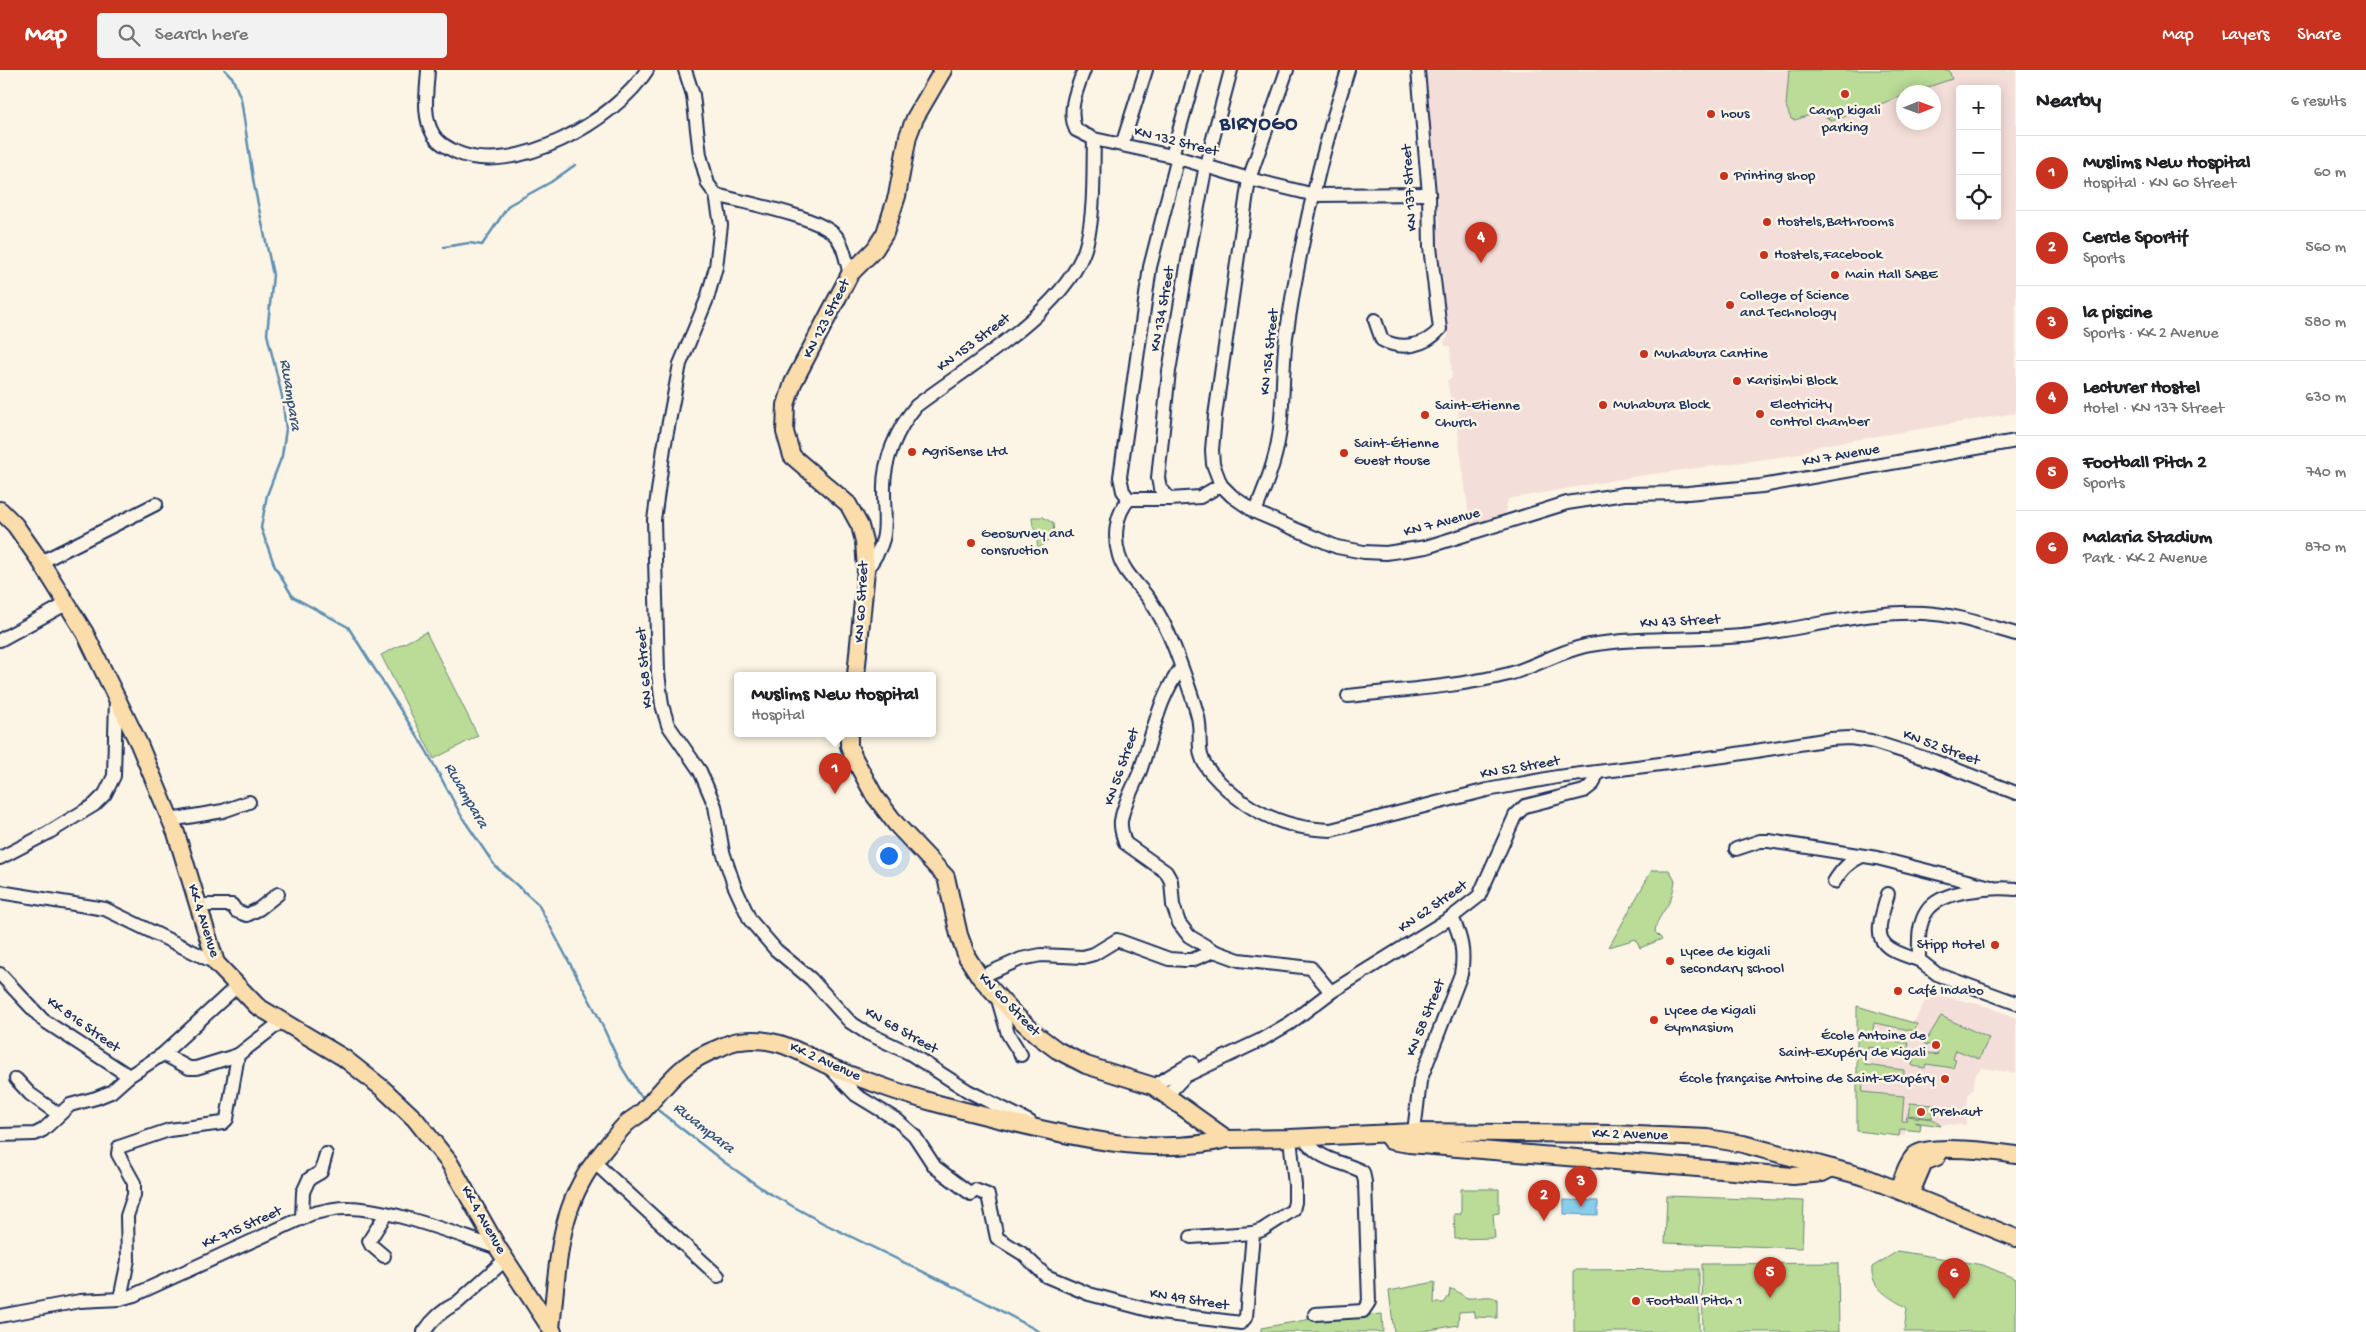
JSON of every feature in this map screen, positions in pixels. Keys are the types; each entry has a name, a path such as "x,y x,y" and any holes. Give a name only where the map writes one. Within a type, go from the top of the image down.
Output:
{"main road":[{"name":"KN 123 Street","path":"823,483 792,456 785,432 786,405 793,383 850,274 875,249 885,233 897,196 908,136 914,118 943,70"},
{"name":"KN 60 Street","path":"823,483 848,504 855,514 864,541 866,570 856,672"},
{"name":"KK 4 Avenue","path":"0,510 14,525 41,562 85,633 116,695 155,778 216,963 257,1006 344,1058 382,1088 415,1119 449,1162 502,1254 552,1330"},
{"name":"KN 60 Street","path":"849,737 849,746 854,758 874,795 896,824 946,876 959,935 967,957 980,977 997,996 1038,1036 1057,1050 1086,1065 1153,1086 1207,1126"},
{"name":"KK 2 Avenue","path":"552,1330 560,1245 567,1213 577,1189 594,1162 626,1124 641,1113 670,1077 704,1053 740,1040 780,1043 800,1050 827,1065 922,1100 1086,1140 1118,1144 1204,1145 1227,1139 1297,1138 1414,1132 1613,1134 1708,1138 1743,1144 1865,1177 2016,1238"},
{"path":"1180,1145 1207,1126 1227,1139"},
{"path":"1385,1133 1391,1141 1409,1144 1793,1176 1822,1173 1832,1168"},
{"path":"1904,1193 1927,1159 2016,1156"}],"street":[{"path":"428,70 426,118 432,134 443,146 467,157 492,160 525,154 591,124 608,112 630,92 647,70"},
{"name":"KN 68 Street","path":"685,70 693,95 703,169 708,184 716,195 721,225 716,267 707,300 680,364 664,448 654,520 658,673 662,705 668,725 700,771 715,806 723,852 734,885 750,920 776,950 811,979 850,1022 867,1033 909,1052 968,1091 1048,1131"},
{"path":"1084,70 1075,96 1074,126 1081,134 1094,139"},
{"path":"1122,145 1146,70"},
{"path":"1196,70 1150,266 1120,477 1123,491 1129,499 1200,497 1221,485"},
{"name":"KN 134 Street","path":"1170,499 1160,488 1158,478 1160,441 1169,371 1206,165 1231,70"},
{"name":"KN 7 Avenue","path":"1286,70 1249,179 1215,416 1212,450 1213,464 1221,485 1232,496 1255,512 1337,546 1364,552 1397,552 1426,547 1567,503 1624,494 1688,493 1762,486 2016,441"},
{"name":"KN 154 Street","path":"1255,512 1272,470 1280,434 1286,339 1301,252 1330,126 1348,70"},
{"name":"KN 137 Street","path":"1375,320 1382,340 1396,345 1412,347 1440,329 1430,246 1428,194 1418,70"},
{"name":"KN 132 Street","path":"1094,139 1175,157 1249,179 1315,195 1428,194"},
{"name":"KN 153 Street","path":"866,570 875,559 885,535 884,490 887,462 896,436 908,415 916,406 998,348 1027,324 1073,275 1087,243 1091,223 1094,139"},
{"path":"716,195 798,218 834,234 841,244 850,274"},
{"name":"KN 52 Street","path":"1129,499 1123,506 1115,530 1118,556 1125,569 1159,613 1181,668 1199,721 1198,746 1202,762 1212,774 1245,804 1275,821 1307,829 1331,830 1487,790 1830,739 1850,738 1871,741 1934,761 2016,793"},
{"path":"41,562 156,504"},
{"path":"0,640 66,604"},
{"name":"KN 43 Street","path":"1348,696 1488,678 1511,673 1561,652 1611,641 1683,640 1751,635 1883,614 1926,613 1973,620 2016,634"},
{"name":"KN 56 Street","path":"1181,668 1170,682 1161,702 1146,752 1124,810 1121,822 1125,843 1166,872 1171,881 1173,905 1179,924 1189,936 1214,950 1246,962 1311,968 1331,992"},
{"path":"0,858 48,833 94,804 105,794 114,776 116,695"},
{"name":"KN 62 Street","path":"1167,1095 1185,1076 1261,1040 1331,992 1452,917 1479,896 1515,816 1526,806 1584,791 1593,784 1597,773"},
{"path":"170,820 223,811 249,802"},
{"path":"1736,849 1760,841 1769,841 1862,856 1913,866 1991,887 2016,889"},
{"path":"1834,882 1840,872 1850,862 1862,856"},
{"path":"1919,960 1918,939 1921,924 1928,910 1939,901 1956,894 1991,887"},
{"path":"0,892 104,909 216,963"},
{"path":"198,905 232,905 236,911 247,915 259,909 278,894"},
{"path":"1888,894 1879,925 1879,936 1886,946 1899,954 1919,960 1937,974 2016,1003"},
{"name":"KN 58 Street","path":"1414,1132 1420,1081 1461,974 1464,957 1460,934 1452,917"},
{"path":"980,977 1021,959 1040,956 1083,956 1094,954 1117,940 1169,958 1185,960 1192,960 1214,950"},
{"name":"KK 816 Street","path":"0,974 43,1020 129,1076"},
{"path":"0,1136 36,1134 70,1105 105,1096 129,1076 163,1054 237,986"},
{"path":"997,996 1008,1034 1021,1056"},
{"path":"163,1054 189,1068 196,1068 238,1055 282,1021"},
{"name":"KN 62 Street","path":"1153,1086 1210,1054 1276,1031"},
{"path":"120,1299 128,1260 126,1216 134,1183 117,1149 119,1146 138,1139 169,1130 223,1123 226,1119 238,1055"},
{"name":"KN 49 Street","path":"827,1065 856,1095 896,1120 914,1135 935,1167 973,1192 988,1195 997,1238 1023,1254 1046,1276 1089,1294 1160,1313 1241,1323 1246,1317 1253,1233"},
{"path":"16,1079 30,1094 58,1114"},
{"path":"1191,1236 1253,1233 1262,1230 1292,1210 1295,1202 1297,1138"},
{"path":"1297,1138 1323,1157 1363,1172 1365,1182 1369,1302 1363,1311 1315,1314"},
{"path":"302,1219 303,1192 309,1179 321,1172 326,1154"},
{"path":"594,1162 718,1276"},
{"name":"KK 715 Street","path":"0,1316 80,1301 120,1299 149,1288 311,1214 340,1208 359,1208 386,1214 502,1254"},
{"path":"384,1256 371,1245 370,1241 386,1214"},
{"path":"424,1332 449,1306 457,1303 502,1254"}],"shaded area":[{"name":"College of Science and Technology","path":"1426,70 2016,70 2016,413 1818,446 1795,455 1638,476 1508,499 1504,517 1470,526 1456,417 1459,417 1457,406 1452,407 1447,380 1452,378 1450,346 1445,346 1444,341 1448,337 1442,272 1439,272 1436,227 1440,227"},
{"name":"École Antoine de Saint-Exupéry de Kigali","path":"1929,993 1986,1006 2016,1018 2016,1073 1981,1068 1975,1076 1974,1088 1968,1095 1966,1125 1945,1124 1941,1126 1921,1124 1920,1131 1906,1130 1904,1136 1857,1131 1857,1006 1914,1022"}],"green space":[{"name":"Camp kigali parking","path":"1789,70 1949,70 1952,79 1934,85 1896,85 1896,98 1832,121 1819,112 1795,120 1791,119 1786,106"},
{"path":"1032,517 1043,517 1053,523 1054,535 1037,550 1037,541"},
{"path":"426,632 478,736 434,759 381,655"},
{"path":"1652,870 1669,870 1675,881 1671,898 1656,927 1655,932 1662,939 1640,948 1636,939 1609,947"},
{"path":"1857,1006 1917,1024 1915,1031 1874,1023 1872,1038 1909,1043 1907,1053 1868,1047 1865,1065 1904,1070 1904,1079 1864,1076 1862,1092 1904,1096 1902,1121 1906,1121 1907,1116 1933,1119 1941,1126 1914,1122 1921,1124 1920,1131 1900,1129 1899,1136 1857,1131"},
{"path":"1941,1016 1989,1038 1979,1059 1956,1050 1953,1059 1956,1060 1953,1068 1926,1064 1925,1068 1912,1066 1915,1050 1937,1055 1939,1047 1924,1044"},
{"name":"Prehaut","path":"1910,1103 1934,1105 1932,1118 1908,1115"},
{"path":"1461,1189 1499,1189 1499,1213 1493,1214 1495,1238 1455,1239 1454,1214 1461,1214"},
{"path":"1667,1196 1804,1201 1802,1248 1665,1243"},
{"path":"1898,1251 1983,1265 2016,1279 2016,1332 1904,1332 1907,1308 1883,1292 1874,1281 1872,1275 1872,1267"},
{"path":"1838,1263 1839,1332 1703,1332 1702,1264"},
{"name":"Football Pitch 1","path":"1699,1269 1699,1332 1574,1332 1574,1270"},
{"path":"1435,1282 1434,1303 1444,1303 1449,1296 1450,1289 1468,1298 1494,1298 1497,1299 1497,1318 1475,1317 1473,1311 1459,1312 1458,1325 1418,1332 1394,1332 1389,1291"},
{"path":"1382,1314 1383,1332 1261,1332 1261,1328 1311,1319"}],"water":[{"path":"1564,1200 1598,1201 1598,1215 1564,1214"}],"waterway":[{"name":"Rwampara","path":"225,70 232,77 241,99 254,185 273,275 267,334 282,396 286,429 282,456 267,495 261,528 275,567 293,597 348,627 426,750 462,817 495,866 538,904 597,1014 621,1066 637,1092 646,1100"},
{"path":"444,247 469,243 482,245 509,205 551,182 575,165"},
{"name":"Rwampara","path":"654,1107 724,1162 767,1192 823,1223 983,1301 1040,1332"}],"place":[{"name":"Camp kigali parking","path":"1845,94"},
{"name":"hous","path":"1711,114"},
{"name":"Printing shop","path":"1724,176"},
{"name":"Hostels,Bathrooms","path":"1767,222"},
{"name":"Hostels,Facebook","path":"1764,255"},
{"name":"Lecturer Hostel","path":"1481,263"},
{"name":"Main Hall SABE","path":"1835,275"},
{"name":"College of Science and Technology","path":"1730,305"},
{"name":"Muhabura Cantine","path":"1644,354"},
{"name":"Karisimbi Block","path":"1737,381"},
{"name":"Muhabura Block","path":"1603,405"},
{"name":"Electricity control chamber","path":"1760,414"},
{"name":"Saint-Etienne Church","path":"1425,415"},
{"name":"AgriSense Ltd","path":"912,452"},
{"name":"Saint-Étienne Guest House","path":"1344,453"},
{"name":"Geosurvey and consruction","path":"971,543"},
{"name":"Muslims New Hospital","path":"835,794"},
{"name":"Stipp Hotel","path":"1995,945"},
{"name":"Lycee de kigali secondary school","path":"1670,961"},
{"name":"Café Indabo","path":"1898,991"},
{"name":"Lycee de Kigali Gymnasium","path":"1654,1020"},
{"name":"École Antoine de Saint-Exupéry de Kigali","path":"1936,1045"},
{"name":"École française Antoine de Saint-Exupéry","path":"1945,1079"},
{"name":"Prehaut","path":"1921,1112"},
{"name":"la piscine","path":"1581,1207"},
{"name":"Cercle Sportif","path":"1544,1221"},
{"name":"Football Pitch 2","path":"1770,1298"},
{"name":"Malaria Stadium","path":"1954,1299"},
{"name":"Football Pitch 1","path":"1636,1301"}],"district":[{"name":"BIRYOGO","path":"1259,125"}]}
